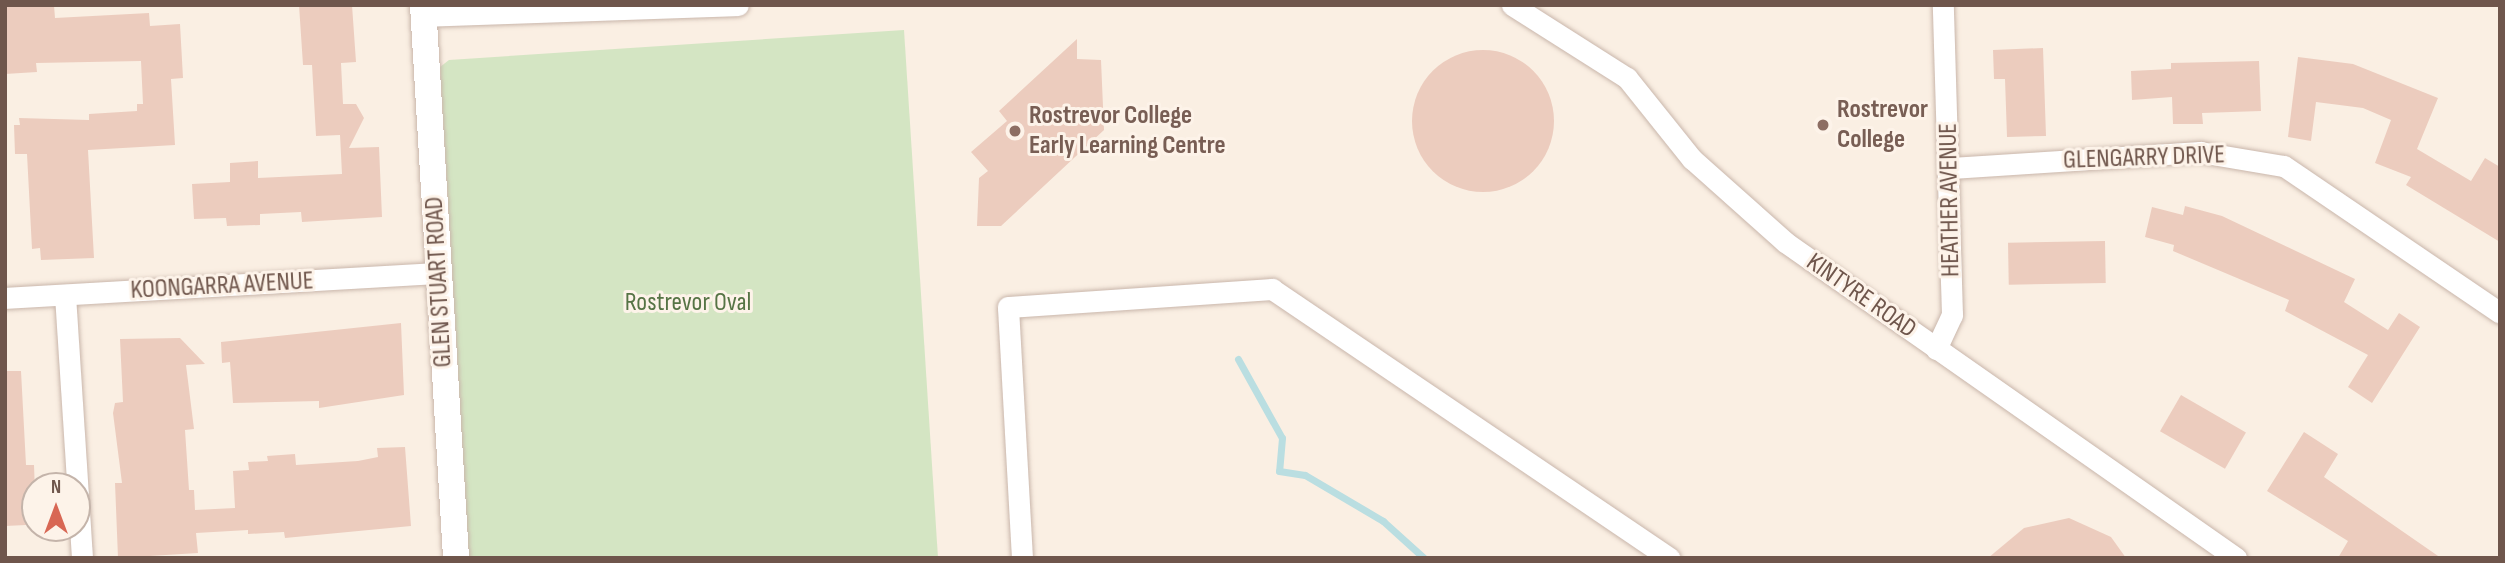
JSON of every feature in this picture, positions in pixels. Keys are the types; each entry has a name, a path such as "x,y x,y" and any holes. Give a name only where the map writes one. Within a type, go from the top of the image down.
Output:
{"street":[{"path":"423,11 738,5"},
{"name":"KINTYRE ROAD","path":"1512,5 1627,78 1692,159 1785,242 2236,558"},
{"name":"HEATHER AVENUE","path":"1936,349 1952,315 1951,168 1943,5"},
{"name":"GLEN STUART ROAD","path":"423,11 456,558"},
{"name":"GLENGARRY DRIVE","path":"1951,168 2200,152 2272,163 2500,313"},
{"name":"KOONGARRA AVENUE","path":"5,298 439,273"},
{"path":"1022,558 1008,307 1272,289 1669,558"},
{"path":"65,295 82,558"}],"green space":[{"name":"Rostrevor Oval","path":"904,30 938,558 469,558 440,67 449,60"}],"building":[{"path":"5,5 54,5 55,18 149,13 150,26 180,24 183,78 171,79 175,145 88,150 94,258 41,260 40,248 32,249 27,154 15,154 14,125 20,125 19,118 89,120 89,114 137,111 137,104 143,104 141,61 36,63 37,72 5,74"},
{"path":"299,5 352,5 356,62 341,63 343,104 356,104 364,118 349,148 379,147 382,217 302,222 301,212 260,214 260,225 227,226 226,218 194,219 192,184 230,182 230,163 258,161 258,178 342,174 340,135 316,136 312,65 303,65"},
{"path":"1077,39 1077,59 1101,60 1104,130 1001,226 977,226 979,178 988,171 971,152 1007,121 999,111"},
{"path":"2043,48 2046,136 2007,137 2005,79 1994,79 1993,50"},
{"path":"1483,50 1510,55 1533,71 1549,94 1554,121 1549,148 1533,171 1510,187 1483,192 1456,187 1433,171 1417,148 1412,121 1417,94 1433,71 1456,55"},
{"path":"2298,57 2353,64 2438,98 2417,149 2471,181 2485,158 2500,167 2500,242 2406,185 2411,177 2375,163 2391,120 2363,108 2316,102 2311,141 2288,137"},
{"path":"2259,61 2261,111 2202,113 2203,124 2173,124 2172,97 2132,100 2131,71 2171,69 2171,63"},
{"path":"2185,206 2222,216 2355,279 2344,302 2388,330 2399,313 2420,327 2372,403 2348,387 2368,355 2285,311 2289,300 2173,251 2174,245 2145,237 2152,207 2183,215"},
{"path":"2105,241 2106,283 2009,285 2008,243"},
{"path":"401,323 404,395 319,408 319,401 233,403 230,362 222,363 221,342"},
{"path":"180,338 205,364 186,365 194,429 185,430 189,490 194,490 195,510 235,508 233,471 249,470 248,462 268,461 267,456 295,454 296,465 358,461 378,457 377,448 405,447 411,526 285,538 284,532 248,534 248,530 196,533 198,553 118,558 115,483 122,483 113,413 115,403 123,402 120,339"},
{"path":"5,371 21,371 26,465 34,465 34,472 21,472 21,525 5,526"},
{"path":"2181,395 2246,432 2225,469 2160,431"},
{"path":"2304,432 2338,454 2324,477 2441,558 2338,558 2348,541 2267,491"},
{"path":"2069,518 2111,537 2126,558 1988,558 2024,528"}],"waterway":[{"path":"1238,359 1282,438 1279,471 1305,475 1383,521 1424,558"}],"place":[{"name":"Rostrevor College","path":"1823,125"},
{"name":"Rostrevor College Early Learning Centre","path":"1015,131"}]}
